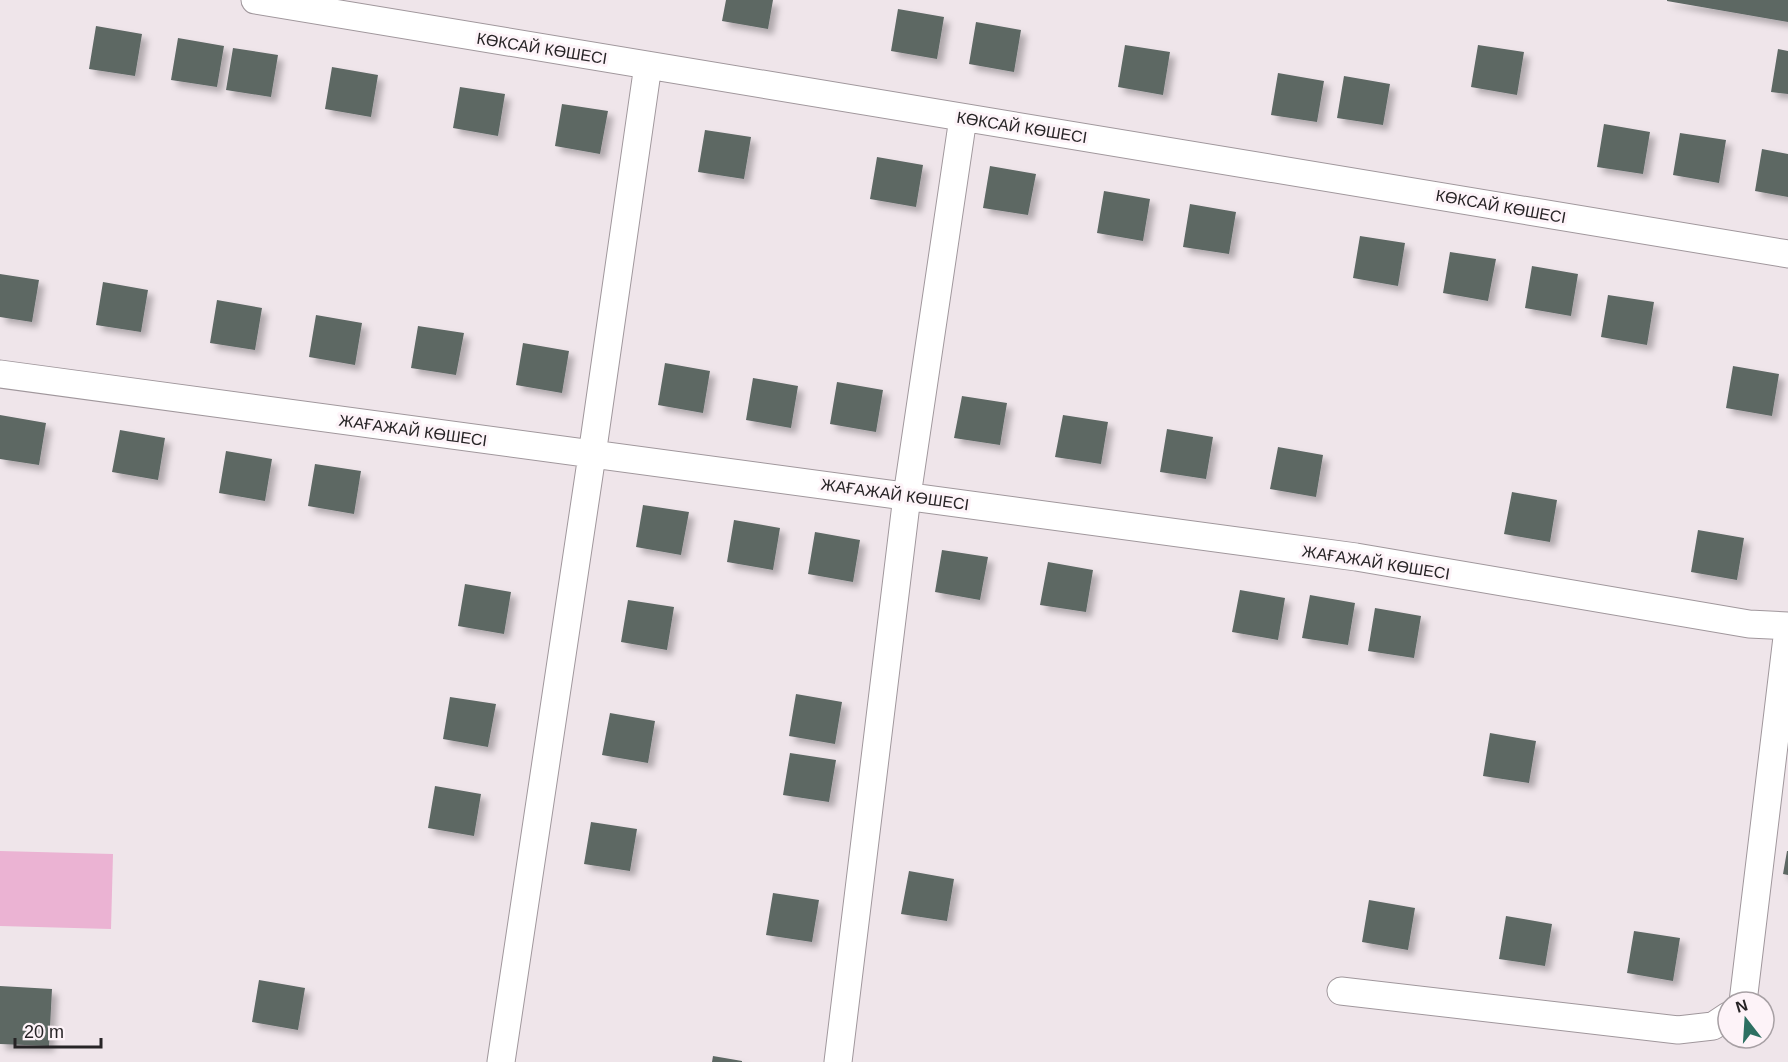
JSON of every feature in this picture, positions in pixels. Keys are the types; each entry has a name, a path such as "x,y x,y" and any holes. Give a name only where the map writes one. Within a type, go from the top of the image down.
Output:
{"street":[{"name":"КӨКСАЙ КӨШЕСІ","path":"255,0 1788,254"},
{"path":"501,1062 648,65"},
{"path":"838,1062 907,496 963,118"},
{"name":"ЖАҒАЖАЙ КӨШЕСІ","path":"0,374 1356,557 1740,622 1788,628"},
{"path":"1744,990 1788,628"},
{"path":"1341,991 1678,1029 1716,1024"}],"shaded area":[{"path":"0,851 113,854 111,929 0,926"}],"building":[{"path":"726,0 773,0 768,29 722,21"},
{"path":"1788,0 1788,22 1667,1"},
{"path":"898,9 944,17 937,59 891,51"},
{"path":"976,22 1021,30 1014,72 969,64"},
{"path":"96,26 142,34 135,76 89,69"},
{"path":"178,38 224,46 217,87 171,80"},
{"path":"1125,45 1170,52 1163,95 1118,87"},
{"path":"1478,45 1524,52 1517,95 1471,87"},
{"path":"233,48 278,55 271,97 226,90"},
{"path":"1778,49 1788,51 1788,94 1771,92"},
{"path":"332,67 378,75 371,117 325,109"},
{"path":"1278,73 1324,81 1317,122 1271,115"},
{"path":"1344,76 1390,84 1383,125 1337,118"},
{"path":"460,87 505,94 498,136 453,128"},
{"path":"562,104 608,111 600,154 555,146"},
{"path":"1604,124 1650,132 1643,174 1597,167"},
{"path":"705,130 751,137 744,179 698,172"},
{"path":"1680,133 1726,140 1719,183 1673,175"},
{"path":"1762,149 1788,154 1788,197 1755,191"},
{"path":"877,157 923,165 916,207 870,199"},
{"path":"990,166 1036,174 1028,215 983,208"},
{"path":"1104,191 1150,199 1143,241 1097,233"},
{"path":"1190,204 1236,212 1229,254 1183,247"},
{"path":"1360,236 1405,243 1398,286 1353,278"},
{"path":"1450,252 1496,259 1488,301 1443,293"},
{"path":"1532,266 1578,274 1571,316 1525,308"},
{"path":"0,274 39,280 32,322 0,317"},
{"path":"103,282 148,290 141,332 96,325"},
{"path":"1608,295 1654,302 1647,345 1601,337"},
{"path":"217,300 262,308 255,350 210,343"},
{"path":"316,315 362,323 355,365 309,357"},
{"path":"418,326 464,333 456,375 411,368"},
{"path":"523,343 569,351 562,393 516,385"},
{"path":"665,363 710,371 703,413 658,405"},
{"path":"1733,366 1779,374 1772,416 1726,408"},
{"path":"753,378 798,386 791,428 746,420"},
{"path":"837,382 883,390 876,432 830,424"},
{"path":"962,396 1007,403 1000,445 954,438"},
{"path":"0,415 46,423 39,465 0,459"},
{"path":"1063,415 1108,422 1101,464 1055,457"},
{"path":"1167,429 1213,437 1206,479 1160,472"},
{"path":"120,430 165,438 158,480 112,472"},
{"path":"1278,447 1323,455 1316,497 1270,489"},
{"path":"226,451 272,459 265,501 219,493"},
{"path":"315,464 361,471 354,514 308,506"},
{"path":"1512,492 1557,500 1550,542 1504,534"},
{"path":"643,505 689,512 681,555 636,547"},
{"path":"734,520 780,528 773,570 727,562"},
{"path":"1698,530 1744,538 1737,580 1691,572"},
{"path":"815,532 860,540 853,582 808,574"},
{"path":"942,550 988,557 980,600 935,592"},
{"path":"1048,562 1093,570 1086,612 1040,605"},
{"path":"465,584 511,592 504,634 458,626"},
{"path":"1240,590 1285,598 1278,640 1232,632"},
{"path":"1310,595 1355,603 1348,645 1302,638"},
{"path":"628,600 674,607 667,650 621,642"},
{"path":"1375,608 1421,616 1414,658 1368,651"},
{"path":"796,694 842,702 835,744 789,736"},
{"path":"450,697 496,704 488,747 443,739"},
{"path":"610,713 655,721 648,763 602,755"},
{"path":"1490,733 1536,741 1529,783 1483,776"},
{"path":"790,753 836,760 829,802 783,795"},
{"path":"435,786 481,794 474,836 428,828"},
{"path":"591,822 637,829 630,871 584,864"},
{"path":"1788,851 1788,875 1783,874"},
{"path":"909,871 954,879 947,921 901,914"},
{"path":"773,893 819,900 812,942 766,935"},
{"path":"1369,900 1415,908 1408,950 1362,942"},
{"path":"1506,916 1552,924 1545,966 1499,959"},
{"path":"1634,931 1680,938 1673,981 1627,973"},
{"path":"259,980 305,988 298,1030 252,1022"},
{"path":"0,986 52,989 49,1046 0,1044"},
{"path":"713,1056 742,1061 742,1062 712,1062"}]}
